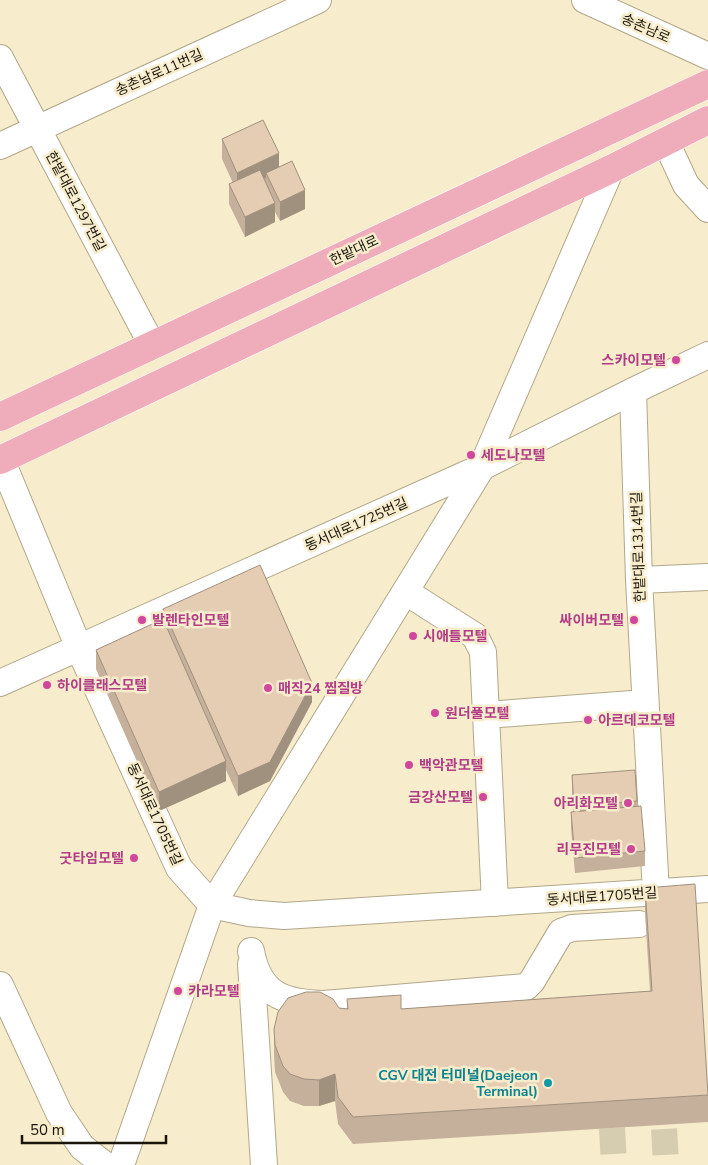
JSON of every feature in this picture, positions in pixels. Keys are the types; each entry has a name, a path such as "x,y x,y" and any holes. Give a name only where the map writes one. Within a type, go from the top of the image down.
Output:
{"main road":[{"name":"한밭대로","path":"0,417 708,84"},
{"path":"0,460 611,169 708,120"}],"street":[{"name":"송촌남로11번길","path":"0,146 318,0"},
{"name":"송촌남로","path":"585,0 708,56"},
{"name":"한밭대로1297번길","path":"0,58 152,345"},
{"path":"666,142 686,185 708,209"},
{"path":"121,1165 212,905 482,467 611,169"},
{"name":"동서대로1725번길","path":"0,683 482,467 632,391 708,356"},
{"name":"한밭대로1314번길","path":"632,391 639,580 656,893"},
{"name":"동서대로1705번길","path":"0,460 79,648 179,868 212,905 249,913 284,916 708,890"},
{"path":"639,580 708,577"},
{"path":"406,592 475,636 483,652 495,903"},
{"path":"486,715 645,703"},
{"path":"249,913 264,1165"},
{"path":"251,950 254,969 261,982 268,989 291,1001 324,1004 526,987 532,982 561,932 572,928 639,924"},
{"path":"0,985 59,1113 82,1148 104,1165"}],"building":[{"path":"263,120 279,153 237,173 222,139"},
{"path":"292,161 305,190 280,202 266,173"},
{"path":"260,170 275,203 245,217 229,184"},
{"path":"260,565 312,683 270,762 238,776 163,609"},
{"path":"163,619 226,761 159,792 96,650"},
{"path":"635,770 637,801 574,806 572,775"},
{"path":"641,806 645,851 575,858 571,812"},
{"path":"695,884 708,1095 353,1117 338,1097 335,1074 319,1080 304,1079 290,1074 283,1066 275,1045 274,1029 278,1012 288,998 306,992 320,992 333,999 339,1008 348,1009 347,999 401,995 401,1009 652,991 645,888"}],"tunnel":[{"path":"662,1090 666,1165"},
{"path":"612,1128 614,1165"}],"place":[{"name":"스카이모텔","path":"676,360"},
{"name":"세도나모텔","path":"471,455"},
{"name":"발렌타인모텔","path":"142,620"},
{"name":"싸이버모텔","path":"634,620"},
{"name":"시애틀모텔","path":"413,636"},
{"name":"하이클래스모텔","path":"47,685"},
{"name":"매직24 찜질방","path":"268,688"},
{"name":"원더풀모텔","path":"435,713"},
{"name":"아르데코모텔","path":"588,720"},
{"name":"백악관모텔","path":"409,765"},
{"name":"금강산모텔","path":"483,797"},
{"name":"아리화모텔","path":"628,803"},
{"name":"리무진모텔","path":"631,849"},
{"name":"굿타임모텔","path":"134,858"},
{"name":"카라모텔","path":"178,991"},
{"name":"CGV 대전 터미널(Daejeon Terminal)","path":"548,1083"}]}
